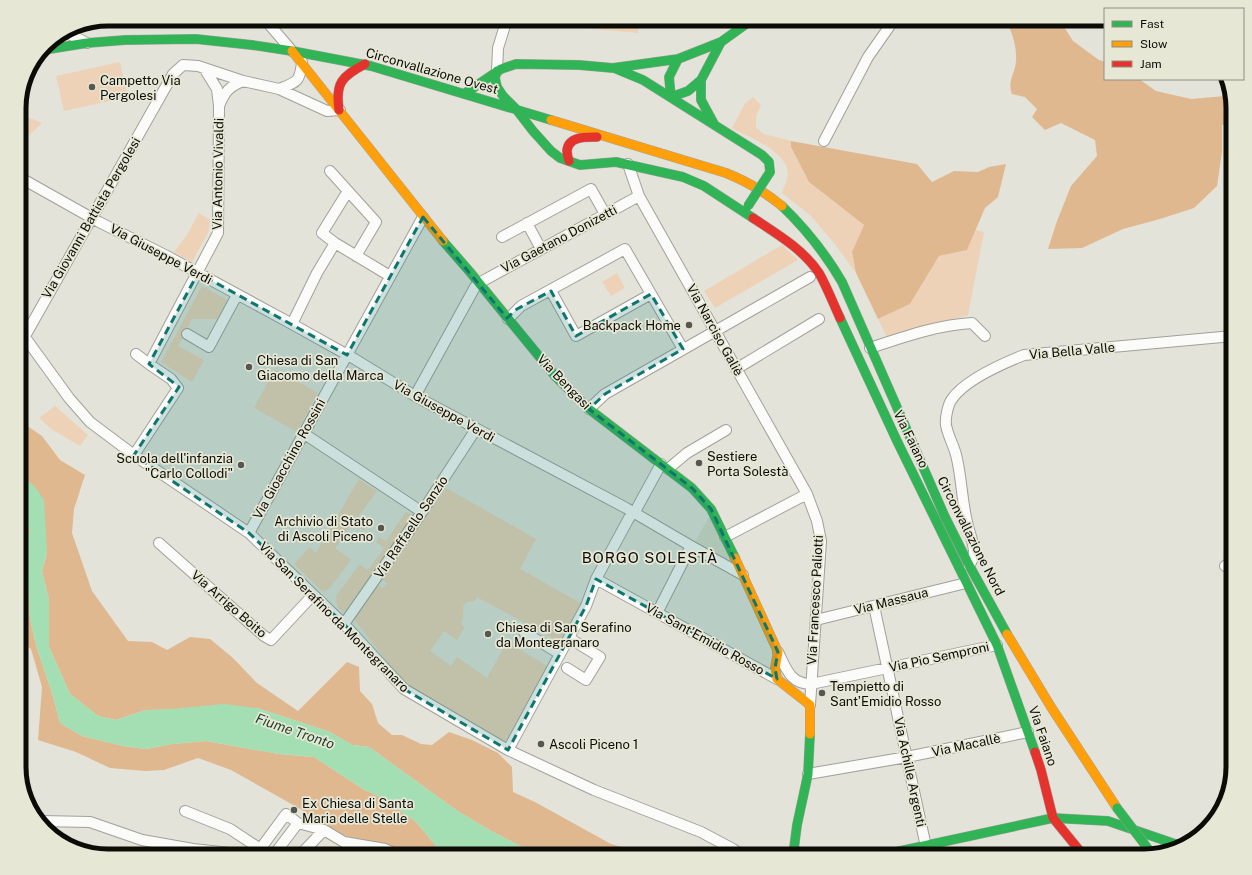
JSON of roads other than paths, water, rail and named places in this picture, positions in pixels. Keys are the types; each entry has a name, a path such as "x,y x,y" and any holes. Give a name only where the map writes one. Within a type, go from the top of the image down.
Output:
{"main road":[{"path":"464,94 506,66 516,64 580,65 613,68 678,59 721,42 743,26"},
{"name":"Circonvallazione Ovest","path":"51,49 87,43 132,40 196,39 252,45 365,64 516,108 608,138 730,174 752,185 774,200 793,216"},
{"path":"671,97 688,91 701,80 721,42"},
{"name":"Via Bengasi","path":"292,51 423,217 556,377 589,409 692,488 710,509 725,537 778,652"},
{"path":"671,97 669,77 678,59"},
{"path":"340,110 337,96 340,84 350,72 365,64"},
{"path":"613,68 644,80 767,158 771,167 770,172 747,209"},
{"name":"Via Faiano","path":"498,70 495,78 496,87 516,108 533,131 551,151 560,158 580,165 616,162 628,164 683,177 697,182 747,209 806,257 819,274 894,434 996,645 1041,770 1053,818"},
{"path":"701,80 701,100 714,124"},
{"path":"569,161 567,151 570,143 580,137 608,138"},
{"name":"Circonvallazione Nord","path":"793,216 816,240 836,271 944,517 1008,636 1051,707 1117,808 1148,849"},
{"path":"778,652 775,668 778,678"},
{"name":"Via Sant'Emidio Rosso","path":"778,678 783,685 810,705"},
{"path":"795,849 797,825 808,774 810,747 810,705"},
{"path":"1029,823 1039,809 1046,790"},
{"path":"908,849 1053,818 1108,821 1174,843"},
{"path":"1053,818 1078,849"},
{"path":"1029,823 1068,836"}],"street":[{"path":"270,26 292,51"},
{"path":"498,70 498,48 505,26"},
{"path":"824,141 868,57 889,26"},
{"path":"71,35 87,43"},
{"path":"280,89 294,83 300,76 302,62"},
{"name":"Via Giovanni Battista Pergolesi","path":"26,326 92,218 173,74 183,65 204,68"},
{"path":"204,68 243,81 280,89 327,111 340,110"},
{"path":"204,68 217,89 219,106"},
{"name":"Via Antonio Vivaldi","path":"150,364 218,233 219,106 225,92 234,85 243,81"},
{"name":"Via Narciso Galiè","path":"628,164 639,196 807,494"},
{"path":"330,171 376,222 356,256"},
{"name":"Via Giuseppe Verdi","path":"26,181 92,218 165,255 292,324 415,396 634,512 743,575"},
{"path":"502,237 591,189 605,214"},
{"path":"348,191 322,233 335,243 390,276"},
{"name":"Via Gaetano Donizetti","path":"479,283 639,196"},
{"name":"Via Gioacchino Rossini","path":"249,533 423,217"},
{"path":"527,223 541,249"},
{"path":"292,324 317,273 335,243"},
{"path":"508,319 517,309 625,249 683,349"},
{"path":"589,409 604,394 810,276"},
{"path":"415,396 475,287 479,283"},
{"path":"550,291 576,336 651,294"},
{"path":"186,334 209,347 237,295"},
{"path":"736,369 819,319"},
{"path":"870,348 914,333 955,324 972,324 985,336"},
{"name":"Via Bella Valle","path":"969,566 973,561 975,553 967,523 958,460 946,423 952,400 958,392 1002,364 1024,355 1226,337"},
{"name":"Via San Serafino da Montegranaro","path":"26,339 68,398 90,422 249,533 344,624 404,689 508,750 594,790 701,832 733,849"},
{"path":"134,454 178,388 171,379 136,354"},
{"name":"Via Raffaello Sanzio","path":"344,624 422,512 476,429"},
{"path":"508,750 586,606 596,579 629,518 664,466 726,430"},
{"path":"304,433 422,512"},
{"path":"725,537 807,494"},
{"name":"Via Francesco Paliotti","path":"807,494 817,520 821,541 810,705"},
{"name":"Via Arrigo Boito","path":"159,543 264,636 271,640 314,595"},
{"path":"657,613 691,546"},
{"name":"Via Sant'Emidio Rosso","path":"596,579 778,678"},
{"name":"Via Massaua","path":"816,620 966,583"},
{"name":"Via Achille Argenti","path":"874,606 927,849"},
{"path":"524,632 558,658"},
{"path":"567,668 586,680 600,657 569,638"},
{"name":"Via Pio Semproni","path":"811,684 996,645"},
{"name":"Via Bengasi","path":"778,652 795,681 802,684 811,684"},
{"name":"Via Macallè","path":"808,774 907,757 1028,732"},
{"path":"185,811 230,829 254,849"},
{"path":"260,849 286,814 298,823 324,830 344,842 384,849"},
{"path":"46,821 90,822 142,840 193,849"},
{"path":"278,849 298,823"},
{"path":"306,849 324,830"}],"water":[{"name":"Fiume Tronto","path":"26,479 35,487 44,500 47,553 42,571 49,600 49,647 70,694 98,716 116,720 146,710 224,704 257,708 330,732 352,745 369,747 456,810 491,831 526,849 439,849 416,822 384,799 363,789 314,757 279,754 206,741 172,744 146,749 123,746 82,736 60,723 53,696 36,645 30,619 26,540 30,532 26,518"}],"place":[{"name":"Campetto Via Pergolesi","path":"92,87"},
{"name":"Backpack Home","path":"689,325"},
{"name":"Chiesa di San Giacomo della Marca","path":"249,367"},
{"name":"Sestiere Porta Solestà","path":"699,463"},
{"name":"Scuola dell'infanzia \"Carlo Collodi\"","path":"241,465"},
{"name":"Archivio di Stato di Ascoli Piceno","path":"381,528"},
{"name":"Chiesa di San Serafino da Montegranaro","path":"488,634"},
{"name":"Tempietto di Sant'Emidio Rosso","path":"822,693"},
{"name":"Ascoli Piceno 1","path":"541,744"},
{"name":"Ex Chiesa di Santa Maria delle Stelle","path":"294,810"}],"district":[{"name":"BORGO SOLESTÀ","path":"650,557"}]}
